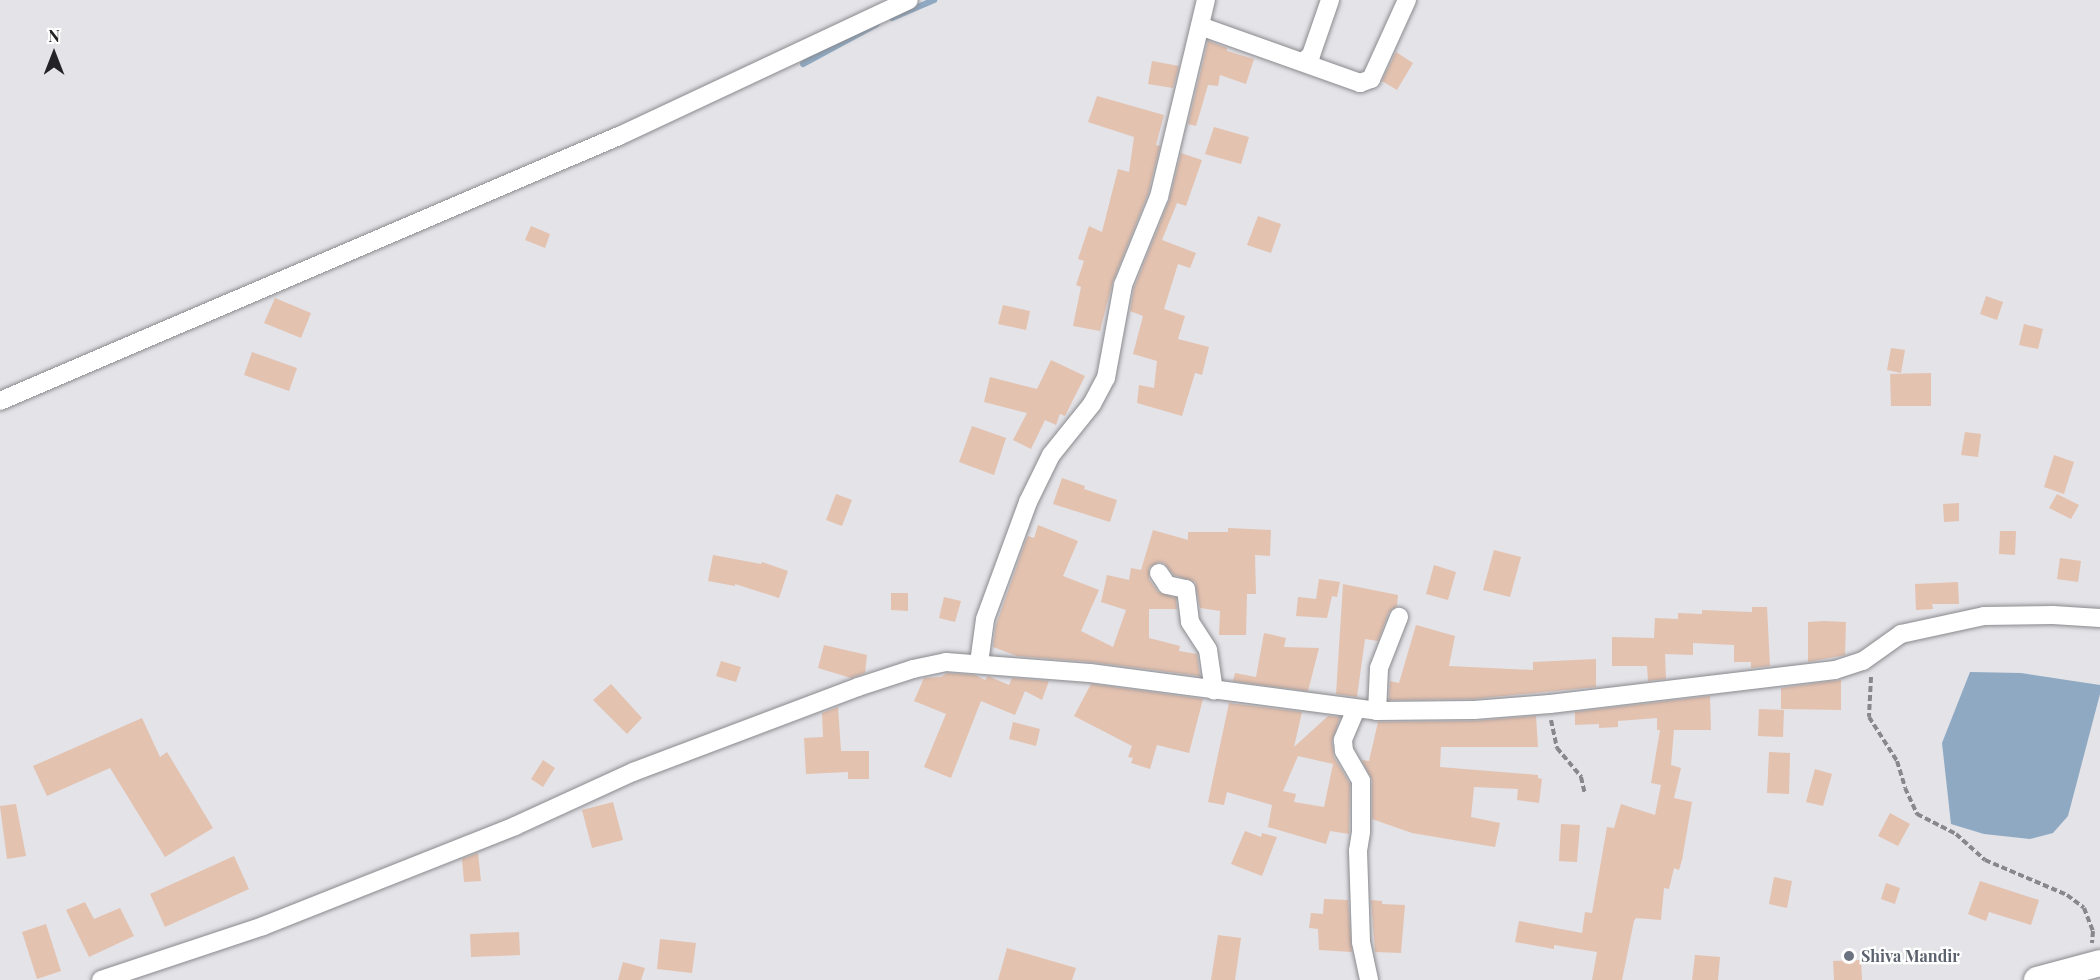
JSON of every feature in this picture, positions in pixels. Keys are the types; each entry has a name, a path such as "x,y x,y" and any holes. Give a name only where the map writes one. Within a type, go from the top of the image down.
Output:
{"main road":[{"path":"2037,980 2062,977 2094,965"}],"street":[{"path":"0,401 619,135 909,0"},
{"path":"980,663 985,619 1028,502 1050,455 1092,404 1106,378 1123,285 1159,197 1206,0"},
{"path":"1303,62 1311,55 1330,0"},
{"path":"1200,26 1360,83 1371,79 1407,0"},
{"path":"1160,573 1167,585 1186,589 1190,621 1208,650 1214,691"},
{"path":"101,980 263,926 514,826 633,772 858,687 913,669 946,662 1090,673 1377,711 1474,710 1550,704 1836,670 1863,661 1901,634 1984,616 2053,615 2100,618"},
{"path":"1377,711 1379,668 1399,617"},
{"path":"1356,709 1343,740 1344,751 1361,781 1362,832 1358,851 1361,942 1369,980"}],"path":[{"path":"1863,661 1871,674 1869,717 1898,760 1905,788 1917,814 1956,834 1985,860 2067,895 2084,908 2093,931 2094,965"},
{"path":"1550,704 1557,748 1581,777 1585,794"}],"water":[{"path":"1970,672 2021,673 2100,685 2100,694 2068,816 2053,833 2030,839 1984,834 1951,824 1942,743"}],"building":[{"path":"1208,41 1227,48 1227,51 1254,59 1246,84 1220,75 1218,86 1208,85 1196,126 1188,124"},
{"path":"1396,52 1413,63 1397,90 1382,81"},
{"path":"1152,61 1179,66 1173,88 1148,84"},
{"path":"1097,96 1164,115 1156,145 1160,146 1148,194 1113,281 1100,331 1073,326 1081,287 1076,285 1084,261 1078,259 1089,226 1102,232 1118,169 1129,172 1134,137 1088,122"},
{"path":"1214,127 1249,137 1241,164 1205,154"},
{"path":"1181,153 1202,160 1186,206 1177,203 1162,240 1196,253 1190,268 1178,264 1164,309 1185,316 1178,339 1209,347 1202,375 1195,373 1182,416 1137,403 1139,385 1154,388 1157,361 1133,354 1143,316 1130,311 1134,288 1169,201"},
{"path":"1258,216 1281,224 1271,253 1247,245"},
{"path":"531,226 550,234 545,248 525,240"},
{"path":"1986,296 2003,302 1997,320 1980,314"},
{"path":"275,298 311,313 301,338 264,323"},
{"path":"1003,305 1030,311 1026,330 998,324"},
{"path":"2024,324 2043,329 2038,349 2019,345"},
{"path":"1891,348 1905,350 1901,373 1887,370"},
{"path":"252,352 297,368 289,391 244,375"},
{"path":"1051,360 1085,376 1065,416 1060,414 1056,425 1045,420 1031,449 1013,440 1027,413 984,402 990,377 1037,389"},
{"path":"1931,373 1931,406 1891,406 1890,374"},
{"path":"972,426 1006,438 994,475 959,462"},
{"path":"1965,432 1981,434 1978,457 1961,455"},
{"path":"2054,455 2074,462 2064,494 2044,487"},
{"path":"1062,478 1085,486 1084,489 1117,500 1110,522 1053,504"},
{"path":"836,494 852,500 842,526 826,520"},
{"path":"2057,494 2079,505 2071,519 2049,508"},
{"path":"1959,503 1959,521 1944,522 1943,504"},
{"path":"1038,525 1078,541 1063,576 1099,590 1081,631 1113,647 1126,610 1101,602 1107,575 1129,580 1131,568 1141,570 1153,530 1188,540 1188,532 1228,532 1228,528 1271,530 1270,556 1255,555 1256,594 1247,594 1246,635 1219,635 1220,611 1200,608 1195,582 1174,575 1164,563 1159,562 1149,568 1149,579 1158,592 1176,598 1177,609 1149,609 1149,638 1180,646 1179,651 1197,654 1200,676 1091,662 1017,656 993,647 996,625 1026,540 1028,536 1034,538"},
{"path":"2000,531 2016,531 2015,555 1999,554"},
{"path":"1494,550 1521,557 1510,597 1483,590"},
{"path":"713,555 761,564 762,562 788,571 779,598 735,584 735,586 708,581"},
{"path":"2060,558 2081,561 2078,582 2057,579"},
{"path":"1434,565 1456,572 1448,600 1426,594"},
{"path":"1319,579 1340,582 1337,597 1332,596 1327,618 1296,616 1298,597 1316,599"},
{"path":"1958,582 1959,604 1932,604 1933,609 1916,610 1915,584"},
{"path":"1343,584 1398,595 1397,606 1389,612 1378,641 1365,639 1357,697 1336,694"},
{"path":"891,593 908,593 908,611 891,610"},
{"path":"944,597 961,601 955,622 939,618"},
{"path":"1752,607 1767,607 1770,666 1751,668 1751,662 1734,662 1734,645 1693,643 1693,655 1665,654 1666,679 1648,681 1647,666 1612,666 1612,637 1654,638 1655,618 1678,619 1678,613 1702,614 1702,610 1752,612"},
{"path":"1808,622 1846,622 1845,655 1808,662"},
{"path":"1416,625 1455,636 1449,666 1533,670 1533,662 1596,659 1596,687 1473,699 1389,700 1390,681 1399,683"},
{"path":"1264,633 1286,638 1284,647 1319,648 1308,691 1233,681 1235,673 1256,677"},
{"path":"824,645 867,655 865,673 851,678 818,668"},
{"path":"721,661 741,667 736,682 716,676"},
{"path":"947,673 975,675 985,680 988,676 1009,685 1012,678 1049,681 1042,700 1025,691 1015,715 981,701 951,778 924,767 946,714 914,701 924,678 941,677"},
{"path":"1841,680 1841,710 1781,709 1781,688"},
{"path":"611,684 642,718 627,734 593,700"},
{"path":"1091,684 1203,699 1189,753 1157,745 1150,769 1131,763 1133,758 1128,757 1132,746 1074,716"},
{"path":"1710,696 1711,730 1674,730 1671,765 1681,768 1674,798 1692,802 1682,860 1679,870 1674,868 1669,889 1664,888 1661,920 1636,918 1634,921 1622,980 1592,980 1597,952 1554,945 1554,949 1515,942 1519,921 1582,933 1585,912 1592,913 1607,827 1614,828 1621,804 1655,815 1661,785 1651,783 1660,730 1657,730 1657,718 1618,721 1618,727 1599,728 1599,724 1575,725 1575,712"},
{"path":"1229,703 1302,712 1294,747 1328,716 1340,717 1332,741 1334,757 1350,784 1349,834 1330,831 1326,844 1268,827 1272,805 1227,792 1224,805 1208,802","holes":["1298,756 1333,764 1324,807 1294,802 1296,794 1283,791"]},
{"path":"838,707 841,751 869,751 869,779 848,779 848,772 806,774 804,738 823,737 822,713"},
{"path":"1759,709 1784,710 1783,737 1758,736"},
{"path":"1536,716 1538,747 1441,747 1440,767 1538,775 1538,778 1542,779 1539,803 1517,800 1518,789 1474,787 1471,817 1500,823 1495,847 1412,833 1372,819 1372,780 1362,760 1369,761 1378,722 1474,721"},
{"path":"142,718 160,757 167,752 213,828 165,857 110,768 47,796 33,766"},
{"path":"1013,722 1040,729 1036,746 1009,739"},
{"path":"1769,752 1790,753 1789,794 1767,793"},
{"path":"543,760 555,768 543,787 531,779"},
{"path":"1815,769 1832,774 1823,806 1806,802"},
{"path":"613,802 623,840 592,848 582,810"},
{"path":"16,804 26,856 7,859 0,806"},
{"path":"1890,813 1910,824 1898,846 1878,836"},
{"path":"1561,824 1580,825 1577,862 1559,861"},
{"path":"1245,831 1261,837 1262,833 1277,837 1262,876 1231,864"},
{"path":"478,853 481,881 464,882 462,859"},
{"path":"234,856 249,889 165,927 150,894"},
{"path":"1774,877 1792,881 1787,908 1769,904"},
{"path":"1980,881 2039,900 2031,925 1989,912 1986,921 1968,914"},
{"path":"1886,883 1900,888 1895,904 1881,899"},
{"path":"1324,899 1348,900 1352,952 1319,950 1318,929 1309,928 1311,913 1323,914"},
{"path":"1371,900 1382,901 1382,904 1405,905 1401,953 1375,952"},
{"path":"85,902 94,919 120,908 134,936 89,957 66,910"},
{"path":"46,924 61,971 37,979 22,932"},
{"path":"519,932 520,955 471,957 470,934"},
{"path":"1218,935 1241,938 1235,980 1211,980"},
{"path":"660,939 696,943 692,973 657,969"},
{"path":"1007,948 1076,968 1072,980 998,980"},
{"path":"1695,955 1720,957 1718,980 1692,980"},
{"path":"1861,960 1862,980 1834,980 1833,961"},
{"path":"623,962 645,968 641,980 618,980"}],"waterway":[{"path":"892,18 934,0"},
{"path":"803,64 877,24"}],"place":[{"name":"Shiva Mandir","path":"1849,956"}]}
